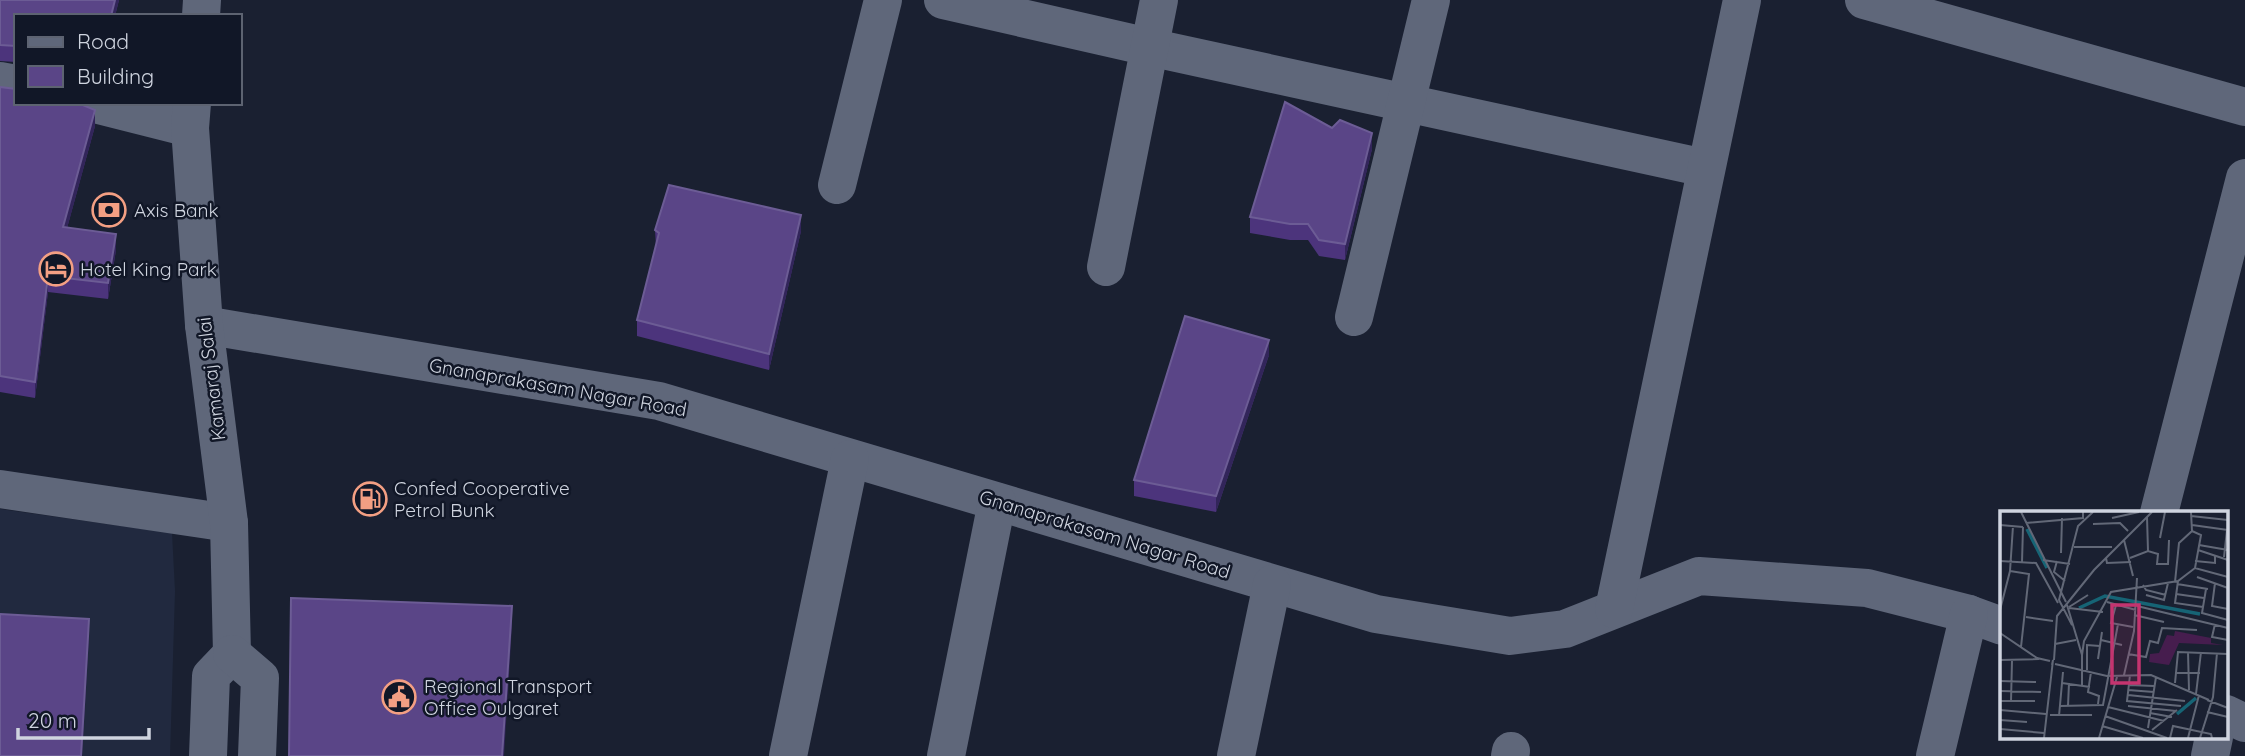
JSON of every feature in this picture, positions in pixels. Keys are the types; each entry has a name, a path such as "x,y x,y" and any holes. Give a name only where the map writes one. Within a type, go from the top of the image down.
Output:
{"street":[{"path":"837,186 883,0"},
{"path":"943,0 1705,168"},
{"path":"1106,267 1159,0"},
{"path":"1354,317 1431,0"},
{"path":"1614,609 1742,0"},
{"path":"1864,0 2245,107"},
{"path":"106,105 191,116"},
{"name":"Kamaraj Salai","path":"191,116 204,325 229,523 232,654"},
{"path":"2160,511 2245,178"},
{"name":"Gnanaprakasam Nagar Road","path":"204,325 659,401 1376,614 1510,636 1565,629 1699,576 1867,588 1985,620"},
{"path":"788,756 850,458"},
{"path":"0,489 229,523"},
{"path":"946,756 997,502"},
{"path":"1236,756 1272,584"},
{"path":"1935,756 1985,620"},
{"path":"208,756 211,676 232,654 260,678 257,756"},
{"path":"2228,715 2245,723"},
{"path":"2210,756 2214,738"}],"shaded area":[{"path":"0,509 172,533 175,591 170,756 0,756"}],"building":[{"path":"0,0 115,0 112,14 14,14 14,46 0,45"},
{"path":"0,87 14,89 14,105 83,105 95,110 63,227 116,234 108,283 48,276 35,382 0,376"},
{"path":"1285,102 1332,128 1340,120 1372,133 1345,244 1319,240 1308,224 1290,224 1250,217"},
{"path":"669,185 801,215 769,354 637,320 659,233 655,230"},
{"path":"1185,316 1269,340 1216,496 1134,480"},
{"name":"Regional Transport Office Oulgaret","path":"291,598 512,606 502,756 289,756"},
{"path":"0,614 89,619 81,756 0,756"}],"place":[{"name":"Axis Bank","path":"109,210"},
{"name":"Hotel King Park","path":"56,269"},
{"name":"Confed Cooperative Petrol Bunk","path":"370,499"},
{"name":"Regional Transport Office Oulgaret","path":"399,697"}]}
